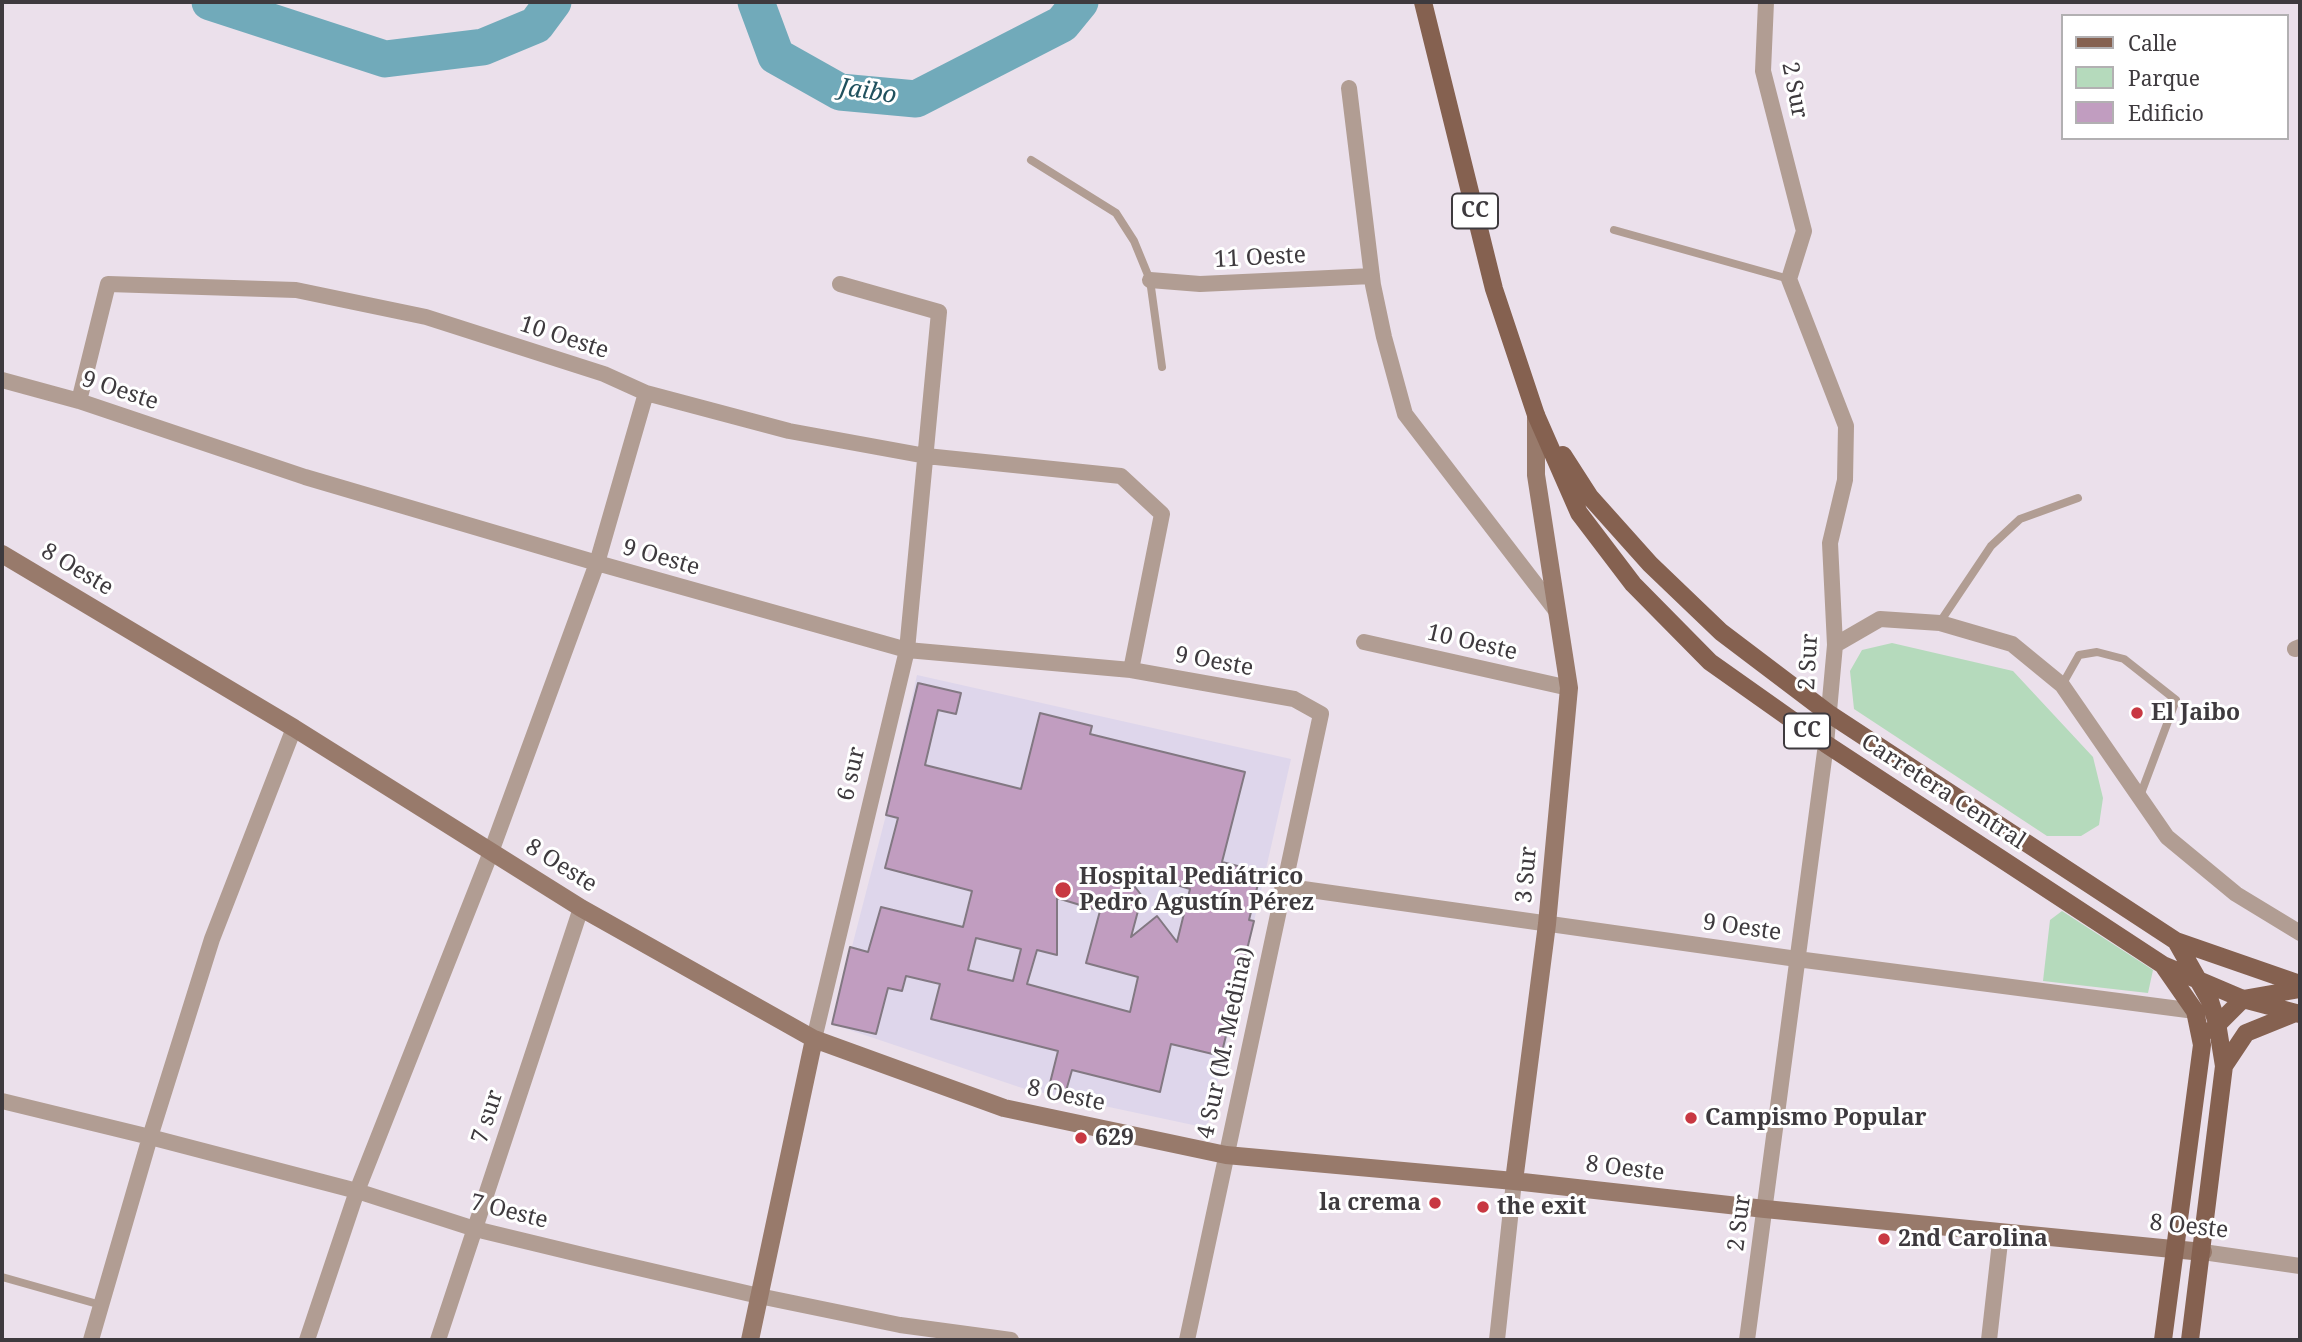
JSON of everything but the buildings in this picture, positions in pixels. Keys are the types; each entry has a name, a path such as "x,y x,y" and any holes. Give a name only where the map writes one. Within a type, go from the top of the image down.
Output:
{"main road":[{"name":"Carretera Central","path":"1424,4 1494,289 1536,415 1579,513 1633,584 1710,662 1826,744 2163,965"},
{"name":"Carretera Central","path":"1536,415 1590,496 1650,564 1721,632 1828,713 2176,941"},
{"name":"3 Sur","path":"1514,1181 1547,924 1569,688 1536,475 1536,415"},
{"name":"8 Oeste","path":"2,554 294,727 581,908 814,1039 1004,1108 1226,1155 1514,1181 1765,1209 2203,1252"},
{"path":"2176,941 2210,1001 2217,1023 2224,1066 2190,1340"},
{"name":"CC","path":"2176,941 2300,987"},
{"path":"2163,965 2195,1011 2202,1045 2163,1340"},
{"name":"CC","path":"2163,965 2243,999 2296,1014"},
{"path":"2202,1045 2217,1023 2243,999 2300,987"},
{"path":"2224,1066 2246,1033 2296,1014"},
{"name":"6 sur","path":"750,1340 814,1039"}],"street":[{"name":"2 Sur","path":"1748,1340 1826,744 1835,645 1830,543 1845,480 1846,426 1788,279 1804,231 1763,71 1766,2"},
{"path":"1349,88 1372,276 1384,337 1405,414 1558,612"},
{"name":"11 Oeste","path":"1150,280 1200,284 1372,276"},
{"name":"10 Oeste","path":"79,401 108,284 296,290 426,317 604,374 646,393 789,431 926,456 1121,477 1162,514 1130,670"},
{"name":"6 sur","path":"814,1039 907,649 939,312 841,284"},
{"name":"9 Oeste","path":"2,380 79,401 305,477 597,563 907,649 1130,670 1294,699 1321,714"},
{"path":"307,1340 357,1191 491,852 597,563 646,393"},
{"path":"1835,645 1880,619 1940,624 2012,644 2062,685 2167,837 2236,894 2300,933"},
{"name":"10 Oeste","path":"1364,642 1569,688"},
{"name":"4 Sur (M. Medina)","path":"1188,1340 1282,886 1321,714"},
{"path":"91,1340 150,1136 212,939 294,727"},
{"name":"9 Oeste","path":"1282,886 1797,959 2195,1011"},
{"name":"7 sur","path":"438,1340 581,908"},
{"name":"7 Oeste","path":"2,1101 150,1136 357,1191 475,1228 759,1296 898,1333 1011,1340"},
{"name":"3 Sur","path":"1497,1340 1514,1181"},
{"path":"1989,1340 2001,1233"},
{"name":"8 Oeste","path":"2203,1252 2300,1266"}],"lane":[{"path":"1031,160 1116,213 1135,240 1150,280 1162,367"},
{"path":"1614,230 1788,279"},
{"path":"1940,624 1991,546 2020,519 2078,498"},
{"path":"2062,685 2079,655 2097,652 2124,659 2176,701 2140,797"},
{"path":"2,1277 102,1305"}],"shaded area":[{"name":"Hospital Pediátrico Pedro Agustín Pérez","path":"917,675 1291,759 1207,1128 1025,1089 832,1024 886,815"}],"green space":[{"path":"1892,643 2013,671 2093,757 2103,798 2099,825 2081,836 2047,836 1854,709 1850,671 1862,650"},
{"path":"2062,911 2153,970 2148,993 2043,981 2050,920"}],"waterway":[{"name":"Jaibo","path":"210,2 385,59 483,47 536,25 553,2"},
{"name":"Jaibo","path":"756,2 776,56 840,92 916,99 1062,24 1080,2"}],"place":[{"name":"El Jaibo","path":"2137,713"},
{"name":"Hospital Pediátrico Pedro Agustín Pérez","path":"1063,890"},
{"name":"Campismo Popular","path":"1691,1118"},
{"name":"629","path":"1081,1138"},
{"name":"la crema","path":"1435,1203"},
{"name":"the exit","path":"1483,1207"},
{"name":"2nd Carolina","path":"1884,1239"}]}
